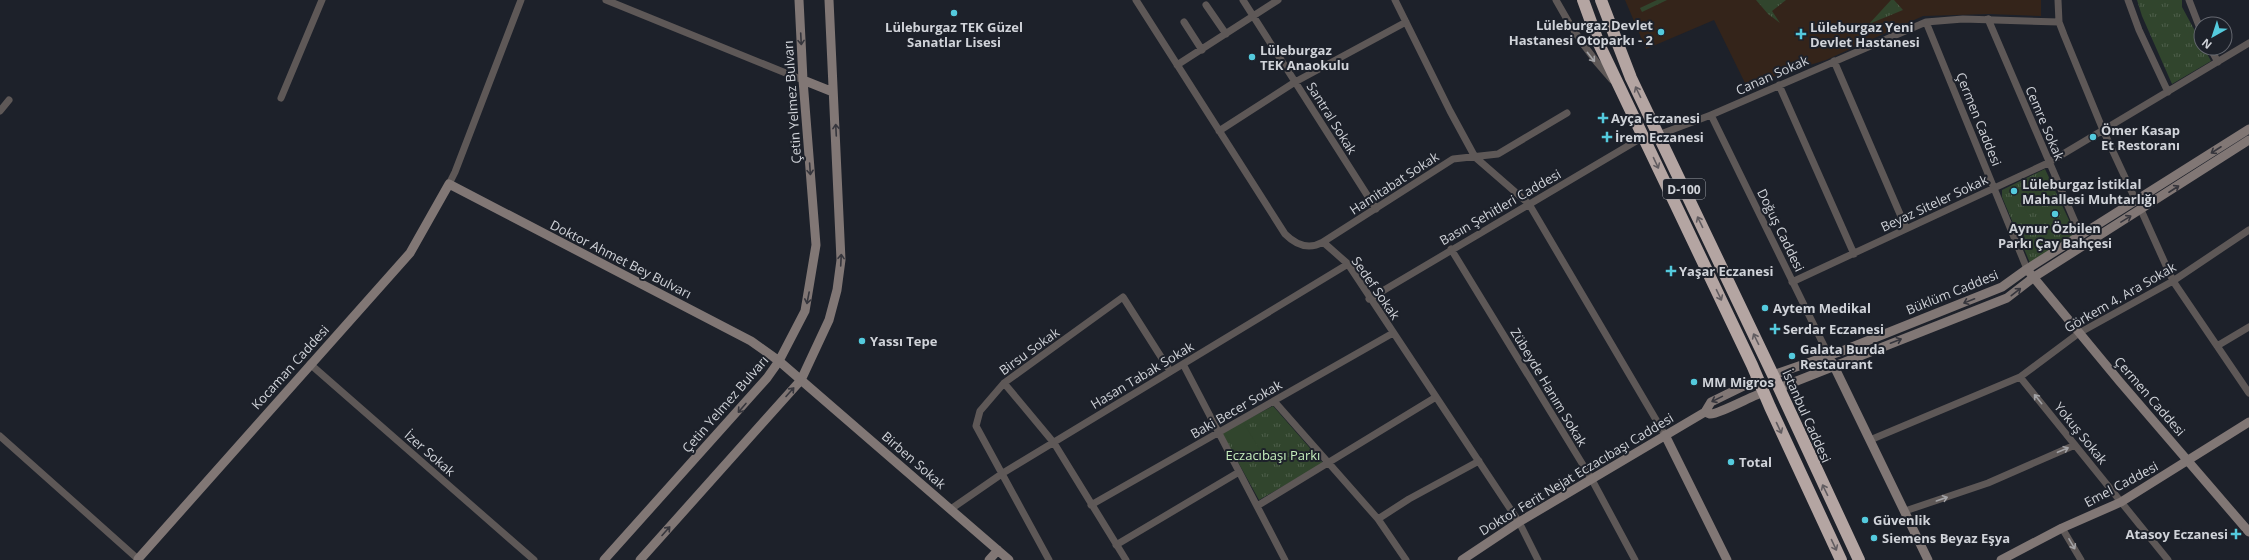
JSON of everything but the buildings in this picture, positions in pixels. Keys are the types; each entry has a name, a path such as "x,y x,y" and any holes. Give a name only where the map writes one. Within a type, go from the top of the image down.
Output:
{"highway":[{"name":"D-100","path":"1583,0 1599,44 1758,379 1841,560"},
{"name":"İstanbul Caddesi","path":"1601,0 1631,78 1773,374 1859,560"},
{"path":"1758,379 1773,374"},
{"path":"1764,392 1779,388"}],"street":[{"path":"281,98 322,0"},
{"path":"449,184 455,172 521,0"},
{"path":"606,0 833,92"},
{"name":"Çetin Yelmez Bulvarı","path":"604,560 736,415 779,361 805,311 816,245 803,80 799,0"},
{"path":"640,560 801,380 829,320 837,290 841,260 830,0"},
{"path":"1136,0 1285,234 1302,245 1312,246 1323,242"},
{"name":"Santral Sokak","path":"1243,0 1376,209"},
{"path":"1177,65 1278,0"},
{"path":"1395,0 1450,111 1475,157 1528,204 1665,435 1727,560"},
{"path":"1556,0 1572,31 1584,48 1621,88"},
{"path":"2058,0 2059,22 2103,130 2173,281 2249,394"},
{"path":"2128,0 2139,30 2168,92"},
{"path":"2189,0 2195,16"},
{"path":"1206,5 1226,34"},
{"name":"Canan Sokak","path":"1658,135 1711,115 1926,22 1988,20 2059,22"},
{"name":"Cemre Sokak","path":"1988,20 2048,163 2081,236"},
{"path":"1184,22 1202,50"},
{"path":"1220,131 1295,82 1406,22"},
{"name":"Çermen Caddesi","path":"1926,22 2027,269 2079,333 2249,532"},
{"name":"Beyaz Siteler Sokak","path":"1792,282 2048,163 2249,43"},
{"path":"2215,56 2218,62"},
{"path":"1834,61 1906,228"},
{"path":"1779,85 1854,254"},
{"path":"0,111 9,100"},
{"name":"Hamitabat Sokak","path":"1323,242 1452,159 1498,154 1567,113"},
{"name":"Doğuş Caddesi","path":"1711,115 1829,356"},
{"name":"Büklüm Caddesi","path":"1773,374 1829,356 2002,287 2027,269 2249,129"},
{"name":"Basın Şehitleri Caddesi","path":"1369,298 1643,137"},
{"name":"Büklüm Caddesi","path":"1779,388 2007,298 2034,277 2249,140"},
{"name":"Doktor Ahmet Bey Bulvarı","path":"449,184 751,341 779,361 801,380"},
{"name":"Kocaman Caddesi","path":"138,559 410,253 449,184"},
{"name":"Görkem 4. Ara Sokak","path":"1870,440 2020,377 2079,333 2173,281 2249,230"},
{"name":"Sedef Sokak","path":"1323,242 1348,264 1369,298 1520,522 1538,560"},
{"name":"Zübeyde Hanım Sokak","path":"1451,249 1591,478 1634,560"},
{"name":"Hasan Tabak Sokak","path":"951,509 1003,473 1348,264"},
{"name":"Birsu Sokak","path":"1049,560 1003,473 976,426 980,411 1004,383 1123,297 1170,371"},
{"path":"2217,346 2249,327"},
{"name":"Baki Becer Sokak","path":"1091,505 1393,333"},
{"path":"1829,356 1928,560"},
{"name":"İzer Sokak","path":"310,364 534,560"},
{"path":"1183,364 1285,560"},
{"name":"Yokuş Sokak","path":"2020,377 2168,560"},
{"name":"Doktor Ferit Nejat Eczacıbaşı Caddesi","path":"1462,560 1591,478 1704,412 1711,402 1758,379"},
{"name":"Birben Sokak","path":"801,380 1009,560"},
{"path":"1004,383 1054,443 1126,560"},
{"name":"Doktor Ferit Nejat Eczacıbaşı Caddesi","path":"1704,412 1710,414 1716,413 1748,397 1764,392"},
{"path":"1257,506 1329,464 1436,397"},
{"path":"1274,401 1378,518 1406,560"},
{"name":"Emel Caddesi","path":"2001,560 2062,528 2121,502 2249,422"},
{"path":"0,436 138,559"},
{"path":"1905,511 1988,483 2075,445"},
{"path":"1378,518 1408,499 1479,461"},
{"path":"1116,545 1239,472"},
{"path":"2062,528 2081,560"},
{"path":"989,560 998,550"}],"shaded area":[{"name":"Lüleburgaz Yeni Devlet Hastanesi","path":"1625,0 2041,0 2041,16 1989,14 1923,16 1826,60 1746,85 1714,20 1646,49"}],"green space":[{"path":"1657,0 1667,0 1642,12 1640,8"},
{"path":"1756,0 1786,0 1772,11 1780,23 1768,14"},
{"path":"1891,0 1894,0 1903,10 1869,24"},
{"path":"2137,0 2182,0 2182,7 2193,27 2193,56 2208,56 2211,61 2172,84 2142,16"},
{"path":"2045,169 2076,235 2030,263 2002,197 2002,190"},
{"path":"2046,186 2054,200 2028,214 2020,200"},
{"name":"Eczacıbaşı Parkı","path":"1273,406 1323,463 1259,500 1222,433"},
{"path":"1243,422 1260,450 1242,461 1225,433"}],"place":[{"name":"Lüleburgaz TEK Güzel Sanatlar Lisesi","path":"954,13"},
{"name":"Lüleburgaz Devlet Hastanesi Otoparkı - 2","path":"1661,32"},
{"name":"Lüleburgaz Yeni Devlet Hastanesi","path":"1801,34"},
{"name":"Lüleburgaz TEK Anaokulu","path":"1252,57"},
{"name":"Ayça Eczanesi","path":"1603,118"},
{"name":"İrem Eczanesi","path":"1607,137"},
{"name":"Ömer Kasap Et Restoranı","path":"2093,137"},
{"name":"Lüleburgaz İstiklal Mahallesi Muhtarlığı","path":"2014,191"},
{"name":"Aynur Özbilen Parkı Çay Bahçesi","path":"2055,214"},
{"name":"Yaşar Eczanesi","path":"1671,271"},
{"name":"Aytem Medikal","path":"1765,308"},
{"name":"Serdar Eczanesi","path":"1775,329"},
{"name":"Yassı Tepe","path":"862,341"},
{"name":"Galata Burda Restaurant","path":"1792,356"},
{"name":"MM Migros","path":"1694,382"},
{"name":"Total","path":"1731,462"},
{"name":"Güvenlik","path":"1865,520"},
{"name":"Atasoy Eczanesi","path":"2236,534"},
{"name":"Siemens Beyaz Eşya","path":"1874,538"}]}
